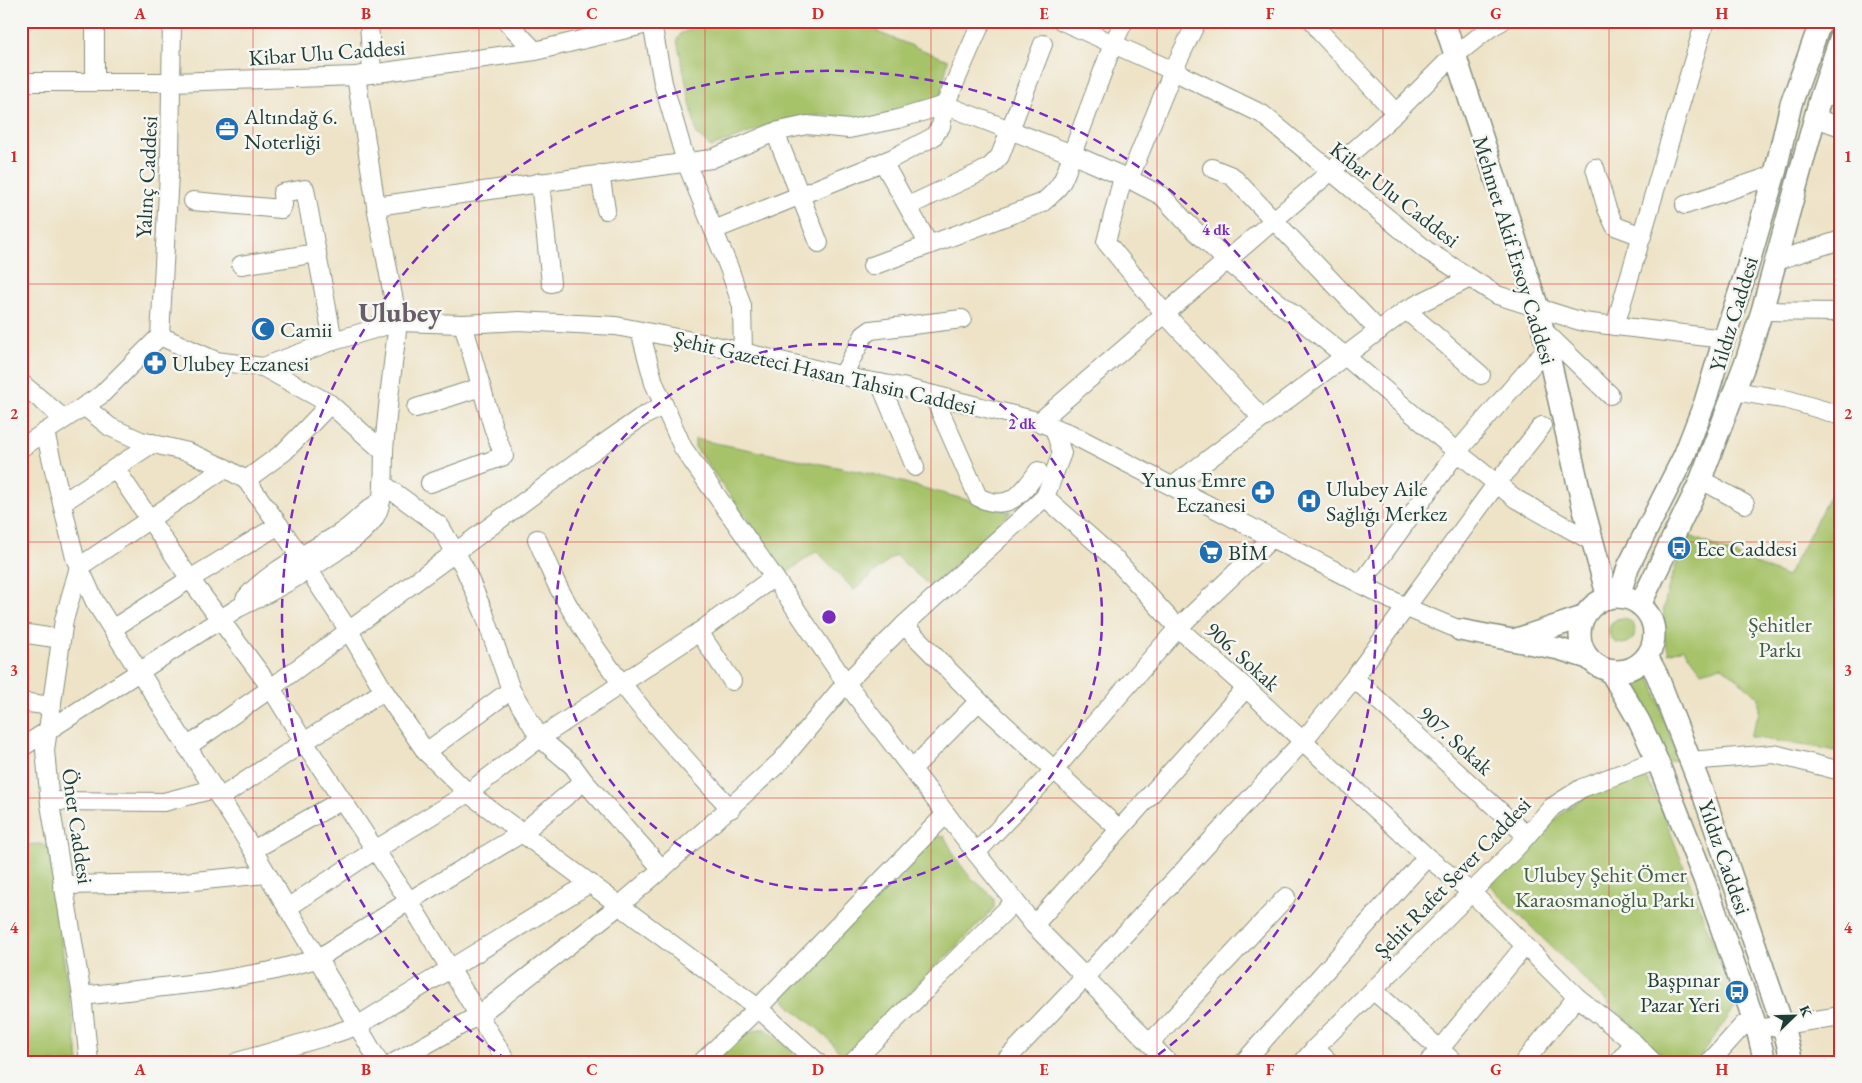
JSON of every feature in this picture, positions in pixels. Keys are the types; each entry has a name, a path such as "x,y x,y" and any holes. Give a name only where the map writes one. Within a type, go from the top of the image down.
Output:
{"main road":[{"name":"Mehmet Akif Ersoy Caddesi","path":"1444,21 1538,308 1593,542 1614,597"},
{"name":"Yıldız Caddesi","path":"1614,597 1684,456 1705,402 1748,269 1791,104 1821,21"},
{"name":"Yıldız Caddesi","path":"1640,605 1700,479 1734,391 1762,310 1818,108 1841,36"},
{"path":"1588,658 1582,649 1580,628 1583,617 1590,608 1598,602 1614,597 1630,600 1640,605 1648,614 1652,624 1654,635 1652,646 1640,664 1620,672 1610,671"},
{"name":"Şehit Gazeteci Hasan Tahsin Caddesi","path":"1512,640 1583,617"},
{"name":"Şehit Gazeteci Hasan Tahsin Caddesi","path":"1460,630 1559,649 1588,658"},
{"name":"Yıldız Caddesi","path":"1647,656 1657,675 1736,887 1783,1026 1792,1062"},
{"name":"Yıldız Caddesi","path":"1588,658 1598,667 1610,671 1639,721 1657,760 1704,880 1757,1029 1765,1062"}],"street":[{"path":"95,21 95,82"},
{"name":"Yalınç Caddesi","path":"160,336 170,165 172,21"},
{"path":"21,748 238,608 249,594 266,580 304,564 349,528 369,508 380,502 398,322 376,206 364,75 369,21"},
{"path":"506,21 535,51"},
{"path":"714,230 883,162 933,136 940,126 946,105 982,21"},
{"name":"Kibar Ulu Caddesi","path":"1062,21 1262,114 1426,250 1497,296 1583,322 1724,339"},
{"path":"872,266 1042,203 1056,192 1067,174 1072,154 1113,44 1124,21"},
{"path":"1197,21 1126,178 1106,242 1165,314 1262,418"},
{"path":"1313,21 1321,33 1396,113"},
{"path":"395,1062 479,1015 620,905 730,809 780,762 846,684 904,625 1045,497 1062,453 1047,425 1165,314 1396,113 1454,56 1491,26 1502,21"},
{"path":"1615,326 1705,21"},
{"path":"656,22 663,83 686,162 729,268 742,306 742,352"},
{"name":"Kibar Ulu Caddesi","path":"21,82 172,82 364,75 535,51 608,28 656,22"},
{"path":"908,206 981,172 991,166 1000,156 1043,44"},
{"path":"1841,92 1818,108 1841,127"},
{"path":"376,206 711,159 775,132 807,125 849,129 898,119 946,105 1072,154 1162,196 1227,261 1345,356 1457,452 1516,499 1593,542"},
{"path":"775,132 819,243"},
{"path":"883,162 929,245"},
{"path":"1212,168 1232,176 1379,331"},
{"path":"1595,168 1607,210 1615,226 1642,236"},
{"path":"600,174 606,210"},
{"path":"1685,205 1774,175"},
{"path":"540,182 551,283"},
{"path":"193,202 281,209 283,205 282,192 305,189 333,341"},
{"path":"1775,261 1841,240"},
{"path":"241,265 317,253"},
{"path":"1173,486 1406,310 1470,278"},
{"path":"1406,310 1481,375"},
{"path":"1762,310 1841,312"},
{"path":"843,375 864,335 871,330 962,319"},
{"name":"Şehit Gazeteci Hasan Tahsin Caddesi","path":"263,367 333,341 398,322 463,324 519,321 616,326 742,352 933,395 1047,425 1072,434 1407,608 1460,630"},
{"path":"430,484 504,456 493,428 463,324"},
{"path":"640,331 654,384 683,448 774,577 846,684 1034,925 1086,976 1168,1062"},
{"path":"21,448 101,395 160,336 216,361 263,367 330,404 384,452"},
{"path":"1361,584 1457,452 1545,339 1610,395"},
{"path":"21,383 64,419"},
{"path":"880,383 915,467"},
{"path":"416,408 481,387"},
{"path":"1734,391 1790,400 1841,417"},
{"path":"933,395 978,497 990,503 1001,504 1010,501 1018,496 1038,471"},
{"path":"246,480 284,452 330,404"},
{"path":"187,747 271,688 632,424 664,405"},
{"path":"84,406 110,427 141,441 188,452 225,468 246,480 349,631 384,691 426,752 468,793 758,1008 817,1062"},
{"path":"1004,1062 1303,741 1354,678 1497,483 1542,426"},
{"path":"45,432 75,558 95,602 253,850 357,1026 372,1061"},
{"path":"62,503 153,443"},
{"path":"115,468 190,579 271,688 304,742 409,901 508,1062"},
{"path":"79,567 225,468"},
{"path":"1700,479 1745,504"},
{"path":"383,484 440,526 464,567 484,613 511,690 540,738 573,766 662,869"},
{"name":"906. Sokak","path":"1045,497 1116,560 1178,628 1246,688 1427,857 1471,892 1524,947 1577,997 1634,1043 1652,1062"},
{"path":"112,629 278,525"},
{"path":"976,853 1054,770 1178,628 1272,538"},
{"path":"537,539 561,593 587,635 622,682 694,770 730,809"},
{"name":"Öner Caddesi","path":"79,567 64,620 45,750 62,886 82,996 89,1062"},
{"path":"287,908 375,850 468,793 540,738 698,632 774,577"},
{"path":"904,625 980,701 1119,829"},
{"path":"698,632 732,681"},
{"path":"21,633 62,639"},
{"name":"907. Sokak","path":"1354,678 1527,836"},
{"path":"1034,925 1246,688"},
{"path":"426,752 511,690"},
{"path":"50,801 164,802 217,794 384,691"},
{"path":"912,769 980,701"},
{"path":"21,702 52,706"},
{"path":"1690,761 1774,754 1839,775"},
{"name":"Şehit Rafet Sever Caddesi","path":"1309,1055 1527,836 1552,807 1582,788 1657,760"},
{"path":"82,996 208,982 270,971 317,959 522,833 584,781"},
{"path":"253,850 342,800"},
{"path":"702,1062 758,1008 946,814"},
{"path":"1244,1062 1427,857"},
{"path":"62,886 173,883 267,874"},
{"path":"236,1062 330,1036 357,1026 590,883"},
{"path":"1150,1043 1286,897"},
{"path":"853,1062 1015,901"},
{"path":"1434,1055 1524,947"},
{"path":"1373,990 1434,1055 1454,1062"},
{"path":"1524,1062 1577,997"},
{"path":"1710,1062 1744,1024 1757,1029 1841,1016"},
{"path":"1618,1062 1634,1043"},
{"path":"1309,1055 1329,1062"}],"green space":[{"path":"715,21 881,21 877,32 948,60 940,99 872,119 824,115 788,119 711,147 697,135 677,40 681,33"},
{"path":"695,439 872,474 1011,512 931,587 895,555 854,590 817,551 786,573 695,447"},
{"name":"Şehitler Parkı","path":"1841,474 1841,752 1750,737 1759,713 1759,697 1721,666 1702,672 1684,648 1669,653 1664,636 1663,618 1664,606 1674,570 1688,535 1787,577"},
{"path":"1622,618 1631,622 1635,631 1631,640 1622,644 1613,640 1609,631 1613,622"},
{"path":"1649,673 1678,759 1667,763 1632,683"},
{"name":"Ulubey Şehit Ömer Karaosmanoğlu Parkı","path":"1629,779 1647,779 1660,805 1737,1005 1696,1062 1668,1062 1489,885 1564,811 1599,789"},
{"path":"944,836 957,860 970,877 989,893 994,900 994,908 874,1028 857,1048 843,1055 829,1039 788,1004 783,994 920,851 936,837"},
{"path":"40,844 49,847 79,1062 21,1062 21,845"},
{"path":"766,1029 804,1062 710,1062 751,1032"}],"place":[{"name":"Altındağ 6. Noterliği","path":"227,129"},
{"name":"Camii","path":"263,329"},
{"name":"Ulubey Eczanesi","path":"155,363"},
{"name":"Yunus Emre Eczanesi","path":"1263,492"},
{"name":"Ulubey Aile Sağlığı Merkez","path":"1309,501"},
{"name":"Ece Caddesi","path":"1679,548"},
{"name":"BİM","path":"1211,552"},
{"name":"Başpınar Pazar Yeri","path":"1737,992"}],"district":[{"name":"Ulubey","path":"400,312"}]}
